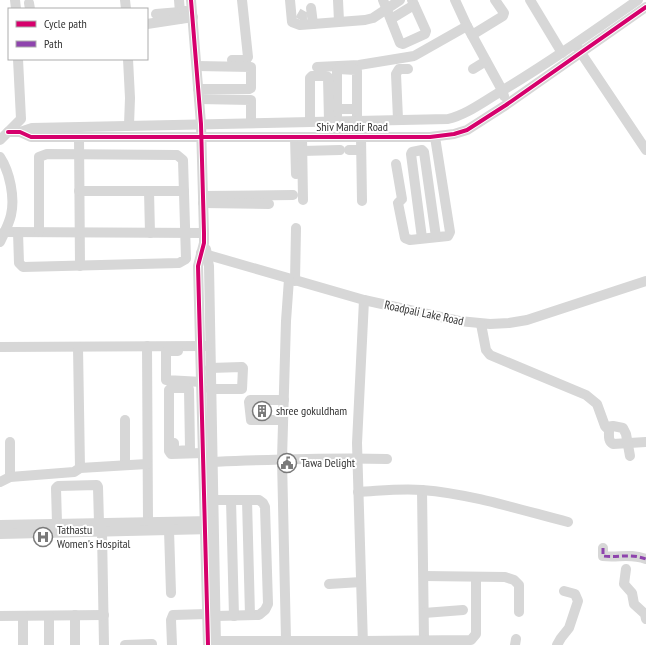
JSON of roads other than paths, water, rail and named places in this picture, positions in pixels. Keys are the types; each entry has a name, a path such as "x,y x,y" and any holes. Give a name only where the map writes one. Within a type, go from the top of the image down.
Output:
{"street":[{"path":"179,0 180,15"},
{"path":"192,0 201,124 204,246 198,266 204,347 202,382 209,525 212,643 363,643 424,640 471,640 476,634 476,577"},
{"path":"196,64 246,60 248,57 242,0"},
{"path":"290,0 294,12 292,22 300,25 312,17 339,21 365,20 373,18 385,4 400,0"},
{"path":"338,0 339,21"},
{"path":"455,0 502,90 506,105"},
{"path":"317,67 359,65 414,56 503,16 504,13 496,0"},
{"name":"Shiv Mandir Road","path":"20,132 32,128 251,122 439,120 455,117 562,53 638,0"},
{"path":"530,1 562,53"},
{"path":"385,4 400,43 403,44 425,34 426,31 413,3 391,19"},
{"name":"Shiv Mandir Road","path":"20,132 31,137 201,138 435,137 454,134 467,130 506,105 646,7"},
{"path":"156,14 193,14"},
{"path":"148,24 180,15"},
{"path":"575,44 646,150"},
{"path":"0,140 22,120 18,60"},
{"path":"128,60 130,98 129,125"},
{"path":"473,69 486,61"},
{"path":"196,64 251,67 251,88 249,89 198,89"},
{"path":"333,121 333,108 338,69 357,71 357,120"},
{"path":"398,120 396,74 399,69 408,69"},
{"path":"310,122 310,78 312,76 328,77 333,108"},
{"path":"199,99 251,100 251,122"},
{"path":"310,106 357,109"},
{"path":"8,132 20,132"},
{"path":"79,137 80,266"},
{"path":"298,137 302,150 303,200"},
{"path":"296,174 298,137"},
{"path":"361,137 362,202"},
{"path":"396,164 402,199 398,203 405,238 410,240 448,236 450,232 435,137"},
{"path":"302,150 361,150"},
{"path":"422,238 411,154 412,152 422,150 424,152 436,237"},
{"path":"18,232 19,263 24,267 180,263 186,259 183,160 177,155 47,154 39,157 39,232"},
{"path":"0,157 6,171 11,192 11,215 0,242"},
{"path":"149,191 150,233"},
{"path":"79,192 184,191"},
{"path":"203,199 293,195"},
{"path":"203,199 269,204"},
{"path":"287,643 282,459 286,321 292,280 296,228"},
{"name":"Roadpali Lake Road","path":"4,232 185,233 204,246 292,280 364,300 459,322 482,324 509,323 528,320 646,281"},
{"path":"363,643 357,458 364,300"},
{"path":"482,324 486,350 490,355 586,395 597,404 606,427 609,430 608,438 610,442 623,448 646,442"},
{"path":"147,346 148,522"},
{"path":"0,347 204,347"},
{"path":"78,347 80,468"},
{"path":"204,347 210,368 206,459 213,500 209,525"},
{"path":"202,382 166,380 167,351 204,347"},
{"path":"210,368 243,368 242,389 210,389"},
{"path":"174,443 174,450 176,451 189,450 190,448 189,389 187,388 171,388 169,390 169,451 171,454 206,459 387,459"},
{"path":"283,420 251,420 249,402 250,400 284,400"},
{"path":"125,420 125,465"},
{"path":"606,427 613,426 623,428 626,434 623,448"},
{"path":"10,442 10,477"},
{"path":"0,482 10,477 68,473 74,472 80,468 147,464"},
{"path":"57,523 56,488 58,486 97,485 101,527 104,645"},
{"path":"358,492 399,489 422,490 472,497 568,522"},
{"path":"422,490 424,640"},
{"path":"172,645 171,620 173,615 259,615 265,610 268,604 265,507 263,503 259,500 213,500"},
{"path":"231,500 234,616"},
{"path":"247,500 250,615"},
{"path":"0,534 148,522 209,525"},
{"path":"0,525 57,523 101,527 169,530 209,525"},
{"path":"169,530 171,593"},
{"path":"603,548 603,556 614,557 625,555 638,556 646,559"},
{"path":"626,569 624,584 632,593 634,604 646,616"},
{"path":"424,576 504,577 514,580 519,585 519,612"},
{"path":"329,584 361,582"},
{"path":"557,645 570,628 578,601 575,594 564,591"},
{"path":"424,613 463,610"},
{"path":"75,615 75,645"},
{"path":"0,616 104,615"},
{"path":"23,616 24,645"},
{"path":"49,616 49,645"},
{"path":"125,645 152,644"}],"tunnel":[{"path":"298,13 305,17 311,17"}],"place":[{"name":"shree gokuldham","path":"262,411"},
{"name":"Tawa Delight","path":"287,463"},
{"name":"Tathastu Women's Hospital","path":"43,537"}]}
